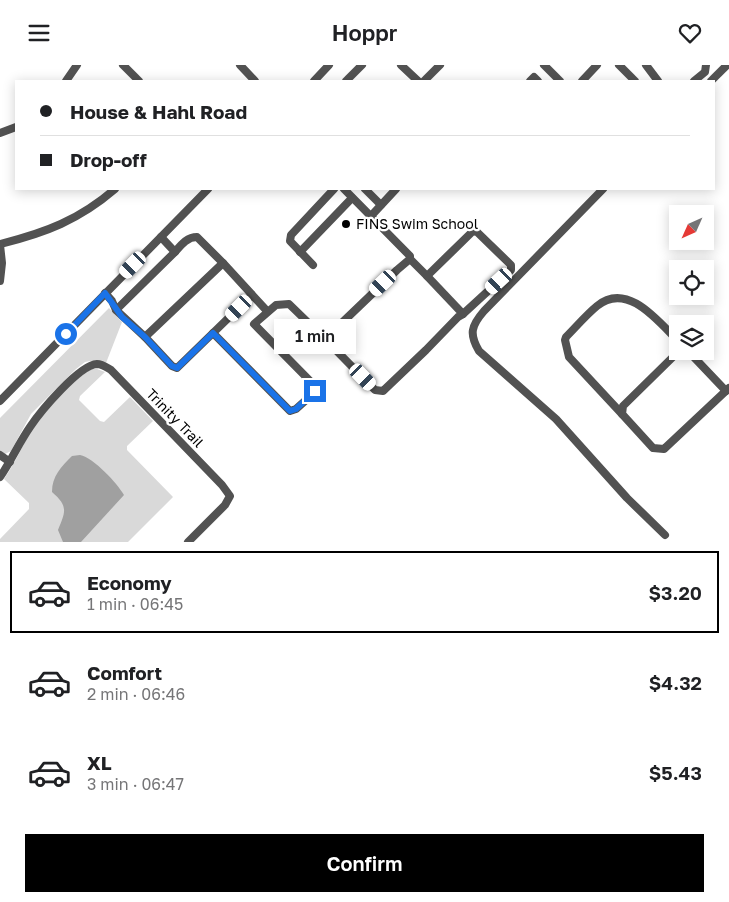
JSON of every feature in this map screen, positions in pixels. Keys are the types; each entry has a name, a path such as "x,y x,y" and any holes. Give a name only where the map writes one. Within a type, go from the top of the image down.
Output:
{"street":[{"path":"67,80 76,65"},
{"path":"123,65 138,80"},
{"path":"240,65 254,80"},
{"path":"315,80 329,65"},
{"path":"347,80 362,65"},
{"path":"401,65 409,78"},
{"path":"425,80 440,65"},
{"path":"544,65 559,80"},
{"path":"583,80 597,65"},
{"path":"619,65 634,80"},
{"path":"646,65 657,80"},
{"path":"695,80 705,72 706,65"},
{"path":"711,80 727,65"},
{"path":"0,133 15,127"},
{"path":"0,281 2,263 0,245 26,238 68,222 114,190"},
{"path":"0,401 207,190"},
{"path":"314,265 290,241 291,235 333,190"},
{"path":"345,190 464,314"},
{"path":"366,190 381,205"},
{"path":"371,216 395,190"},
{"path":"602,190 484,311 475,322 472,330 474,342 479,351 556,419 626,498 665,535"},
{"path":"300,252 352,198"},
{"path":"213,333 290,411 296,409 315,391 316,387 254,324 276,305 289,304 375,390 382,391 413,363 458,317 464,314 511,270 511,265 476,231 472,232 427,276"},
{"path":"161,237 175,252"},
{"path":"116,310 185,241 197,237 267,311"},
{"path":"325,339 410,259"},
{"path":"145,337 223,263"},
{"path":"105,293 112,301 116,310 172,366 177,368 252,295"},
{"path":"669,332 646,309 622,298 612,299 598,305 565,340 569,357 653,448 664,449 727,390 697,360"},
{"path":"622,414 623,406 670,360"},
{"name":"Trinity Trail","path":"10,462 41,412 79,372 88,366 103,365 111,370 230,496 225,505 188,542"},
{"path":"0,455 10,462 0,477"}],"shaded area":[{"path":"109,308 122,322 106,363 85,362 76,369 31,414 11,451 5,454 0,451 0,418"},
{"path":"92,369 105,372 80,396 79,400 100,421 104,422 130,397 153,421 127,446 127,450 173,497 128,542 0,542 0,539 29,509 29,503 4,479 31,431 43,414 67,388"},
{"path":"80,455 92,461 105,472 124,495 81,542 63,542 58,530 63,518 64,509 61,501 52,492 52,486 55,476 64,464 72,456"}],"place":[{"name":"FINS Swim School","path":"346,224"}],"route":[{"path":"66,334 105,293 122,317 145,337 172,366 177,368 213,333 290,411 296,409 315,391"}]}
